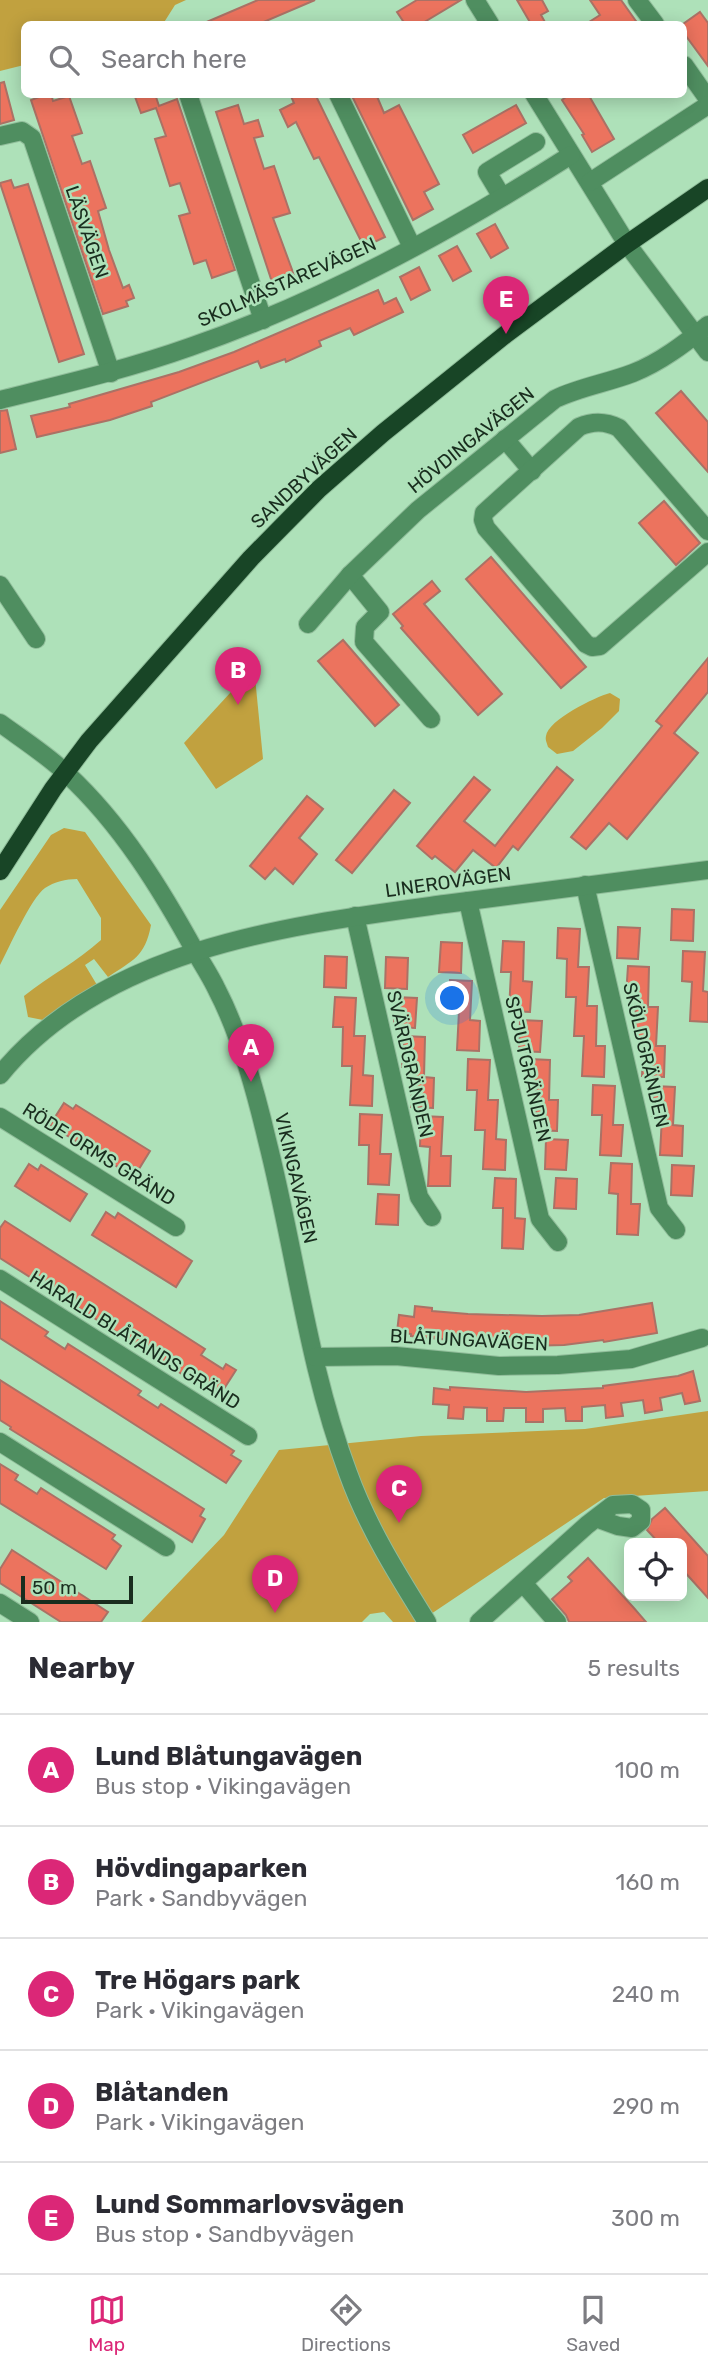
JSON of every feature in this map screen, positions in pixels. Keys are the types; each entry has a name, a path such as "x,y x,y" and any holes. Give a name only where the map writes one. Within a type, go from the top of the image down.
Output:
{"main road":[{"name":"SANDBYVÄGEN","path":"0,871 30,823 89,741 251,558 319,489 383,433 506,334 708,188"}],"street":[{"path":"475,0 482,21"},
{"path":"637,0 652,21"},
{"path":"687,69 708,99"},
{"path":"189,98 263,320"},
{"path":"340,98 412,247"},
{"path":"536,98 627,244 701,331 708,352"},
{"path":"590,182 708,105"},
{"name":"LÄSVÄGEN","path":"0,136 22,131 32,138 111,373"},
{"path":"502,197 487,172 536,142"},
{"name":"SKOLMÄSTAREVÄGEN","path":"0,400 111,373 263,320 356,278 502,197 571,155"},
{"name":"HÖVDINGAVÄGEN","path":"308,624 350,575 418,510 555,399 574,390 643,368 701,331"},
{"path":"708,531 619,428 590,423 579,427 484,513 483,520 486,528 586,644 592,647 600,646 708,552"},
{"path":"505,439 532,471"},
{"path":"350,575 380,612 365,626 364,642 432,719"},
{"path":"0,585 36,639"},
{"name":"VIKINGAVÄGEN","path":"0,723 66,772 99,806 177,916 218,990 267,1138 325,1404 356,1495 392,1566 427,1622"},
{"name":"LINEROVÄGEN","path":"0,1076 37,1037 92,998 155,968 245,937 355,916 585,885 707,876"},
{"name":"SKÖLDGRÄNDEN","path":"585,885 659,1208 676,1230"},
{"name":"SPJUTGRÄNDEN","path":"468,901 540,1219 558,1242"},
{"name":"SVÄRDGRÄNDEN","path":"355,916 419,1197 432,1217"},
{"name":"RÖDE ORMS GRÄND","path":"0,1117 176,1227"},
{"name":"HARALD BLÅTANDS GRÄND","path":"0,1279 248,1436"},
{"name":"BLÅTUNGAVÄGEN","path":"314,1357 396,1356 499,1366 558,1365 631,1359 702,1338"},
{"path":"0,1442 166,1547"},
{"path":"479,1622 596,1518"},
{"path":"523,1583 557,1622"},
{"path":"0,1603 30,1622"}],"shaded area":[{"path":"0,0 186,0 175,5 165,21 21,21 21,66 0,71"},
{"path":"254,667 263,759 216,789 184,743"},
{"path":"610,693 620,699 619,711 602,728 573,751 557,754 548,747 546,736 563,716"},
{"path":"64,828 85,832 151,925 145,944 137,957 108,977 94,959 85,965 97,985 43,1020 28,1017 24,996 101,940 101,918 77,879 52,884 39,893 33,902 0,965 0,910 51,835"},
{"path":"708,1411 708,1491 604,1498 419,1622 393,1622 384,1612 370,1614 362,1622 141,1622 224,1535 279,1450 421,1436 585,1429"}],"building":[{"path":"258,0 315,0 266,21 209,21"},
{"path":"417,0 461,0 426,21 403,21 397,12"},
{"path":"517,0 542,0 548,11 541,15 544,21 529,21"},
{"path":"590,0 621,0 636,21 591,21 600,15"},
{"path":"700,12 708,23 708,66 687,37 687,21"},
{"path":"4,82 14,120 0,124 0,83"},
{"path":"52,98 53,101 70,98 82,133 72,136 82,164 90,161 106,208 98,211 123,288 129,285 134,298 126,301 128,306 103,314 31,100"},
{"path":"135,98 156,98 159,106 177,99 235,270 212,278 206,260 194,264 179,216 190,213 180,183 170,186 155,139 166,136 156,108 141,113"},
{"path":"292,98 317,98 385,237 364,247 319,157 314,159 296,122 288,127 280,110 294,103"},
{"path":"353,98 378,98 384,113 399,105 439,184 424,192 433,209 413,220"},
{"path":"590,98 614,139 592,152 562,100"},
{"path":"238,105 244,124 258,120 263,136 254,138 264,169 274,166 290,213 273,218 294,275 272,282 216,112"},
{"path":"516,105 526,123 473,153 463,135"},
{"path":"11,180 14,188 28,184 84,354 59,362 0,183"},
{"path":"495,224 508,248 491,258 477,234"},
{"path":"457,246 471,271 453,281 439,256"},
{"path":"419,267 430,290 411,300 400,277"},
{"path":"378,290 384,304 396,298 403,312 354,335 350,328 319,341 321,346 286,362 285,359 261,368 258,361 151,402 152,406 110,420 37,437 31,416 70,407 69,404 179,372 234,352"},
{"path":"681,391 708,422 708,472 656,413"},
{"path":"7,410 16,449 0,453 0,411"},
{"path":"664,501 700,543 676,565 639,523"},
{"path":"491,557 586,667 561,688 466,579"},
{"path":"432,581 440,591 424,604 502,694 478,715 401,628 403,626 393,614"},
{"path":"343,640 399,705 375,726 318,661"},
{"path":"708,658 708,692 674,733 698,753 627,839 609,823 586,849 571,837 662,726 656,721"},
{"path":"557,767 573,780 518,850 513,846 496,868 473,850 455,872 435,856 432,859 417,846 474,777 490,790 464,821 495,846"},
{"path":"394,790 410,803 352,873 336,860"},
{"path":"307,796 323,809 299,838 317,854 293,884 275,868 265,879 250,866"},
{"path":"672,909 694,910 693,941 671,940"},
{"path":"618,927 640,928 638,959 617,958"},
{"path":"558,928 580,929 578,967 589,967 587,1006 597,1006 596,1046 605,1046 604,1077 582,1076 584,1036 574,1036 576,997 566,997 567,959 557,958"},
{"path":"503,941 524,942 523,981 532,982 530,1012 509,1011 511,972 501,972"},
{"path":"441,942 462,943 461,973 439,972"},
{"path":"683,951 705,952 703,991 708,992 708,1022 690,1021 692,982 682,981"},
{"path":"325,956 347,957 346,988 324,987"},
{"path":"386,957 408,958 407,989 385,988"},
{"path":"628,966 649,967 648,1007 658,1007 656,1046 665,1046 664,1077 642,1076 644,1037 635,1037 636,997 626,996"},
{"path":"450,980 472,981 470,1020 480,1021 479,1051 457,1050 459,1011 449,1011"},
{"path":"335,997 356,998 354,1036 365,1036 363,1075 373,1076 372,1106 350,1105 352,1066 342,1066 343,1027 333,1027"},
{"path":"395,997 417,998 415,1028 394,1027"},
{"path":"520,1020 542,1021 540,1052 519,1051"},
{"path":"404,1036 425,1037 424,1077 434,1078 433,1108 411,1107 413,1067 402,1067"},
{"path":"468,1059 490,1060 488,1100 498,1100 496,1139 506,1140 505,1170 483,1169 485,1130 475,1130 477,1090 467,1090"},
{"path":"529,1059 550,1060 549,1100 558,1100 557,1131 535,1130 537,1090 527,1090"},
{"path":"593,1085 615,1086 613,1125 623,1125 621,1156 600,1155 602,1115 592,1115"},
{"path":"654,1086 675,1087 673,1125 683,1126 682,1156 660,1155 662,1116 652,1116"},
{"path":"64,1103 73,1109 76,1105 150,1151 134,1177 50,1125"},
{"path":"360,1114 382,1115 380,1154 391,1154 389,1185 368,1184 369,1145 359,1145"},
{"path":"421,1116 443,1117 441,1156 451,1156 450,1186 428,1186 430,1147 420,1146"},
{"path":"546,1139 568,1140 566,1170 545,1169"},
{"path":"611,1163 632,1164 631,1204 640,1204 638,1235 617,1234 618,1194 609,1193"},
{"path":"29,1164 38,1170 41,1165 87,1194 70,1221 15,1186"},
{"path":"672,1165 694,1166 692,1196 671,1195"},
{"path":"495,1178 516,1179 515,1218 525,1219 523,1249 502,1248 503,1208 493,1208"},
{"path":"556,1178 577,1179 576,1209 554,1208"},
{"path":"378,1194 399,1195 398,1225 376,1224"},
{"path":"106,1212 115,1218 118,1213 192,1261 176,1287 92,1235"},
{"path":"5,1221 205,1349 201,1355 223,1369 226,1364 236,1370 222,1392 196,1376 193,1381 0,1258 0,1228"},
{"path":"0,1301 48,1332 45,1336 65,1349 68,1344 141,1391 138,1395 158,1408 161,1404 234,1451 231,1455 241,1461 226,1483 0,1338"},
{"path":"652,1303 657,1333 604,1342 487,1346 450,1343 450,1340 397,1332 399,1315 414,1317 415,1306 432,1308 432,1311 468,1314 542,1316 579,1315"},
{"path":"693,1371 700,1401 685,1404 682,1393 660,1398 662,1410 645,1413 643,1400 621,1403 623,1416 606,1418 605,1405 582,1407 582,1421 566,1421 565,1408 543,1409 543,1422 526,1422 526,1408 504,1408 503,1421 487,1421 487,1408 464,1407 463,1419 448,1418 449,1405 433,1404 434,1388 526,1392 603,1388 678,1376"},
{"path":"0,1380 204,1509 200,1516 205,1519 192,1542 10,1429 11,1427 0,1420"},
{"path":"0,1464 18,1475 15,1480 37,1494 41,1488 115,1535 112,1539 121,1546 106,1569 0,1503"},
{"path":"665,1508 708,1556 708,1598 687,1575 687,1538 654,1538 647,1530 652,1519"},
{"path":"12,1550 108,1612 101,1622 61,1622 0,1583 0,1569"},
{"path":"588,1558 624,1598 624,1601 646,1622 569,1622 552,1599 572,1581 568,1577"}],"place":[{"name":"Lund Sommarlovsvägen","path":"506,334"},
{"name":"Hövdingaparken","path":"238,705"},
{"name":"Lund Blåtungavägen","path":"251,1082"},
{"name":"Tre Högars park","path":"399,1523"},
{"name":"Blåtanden","path":"275,1613"}]}
